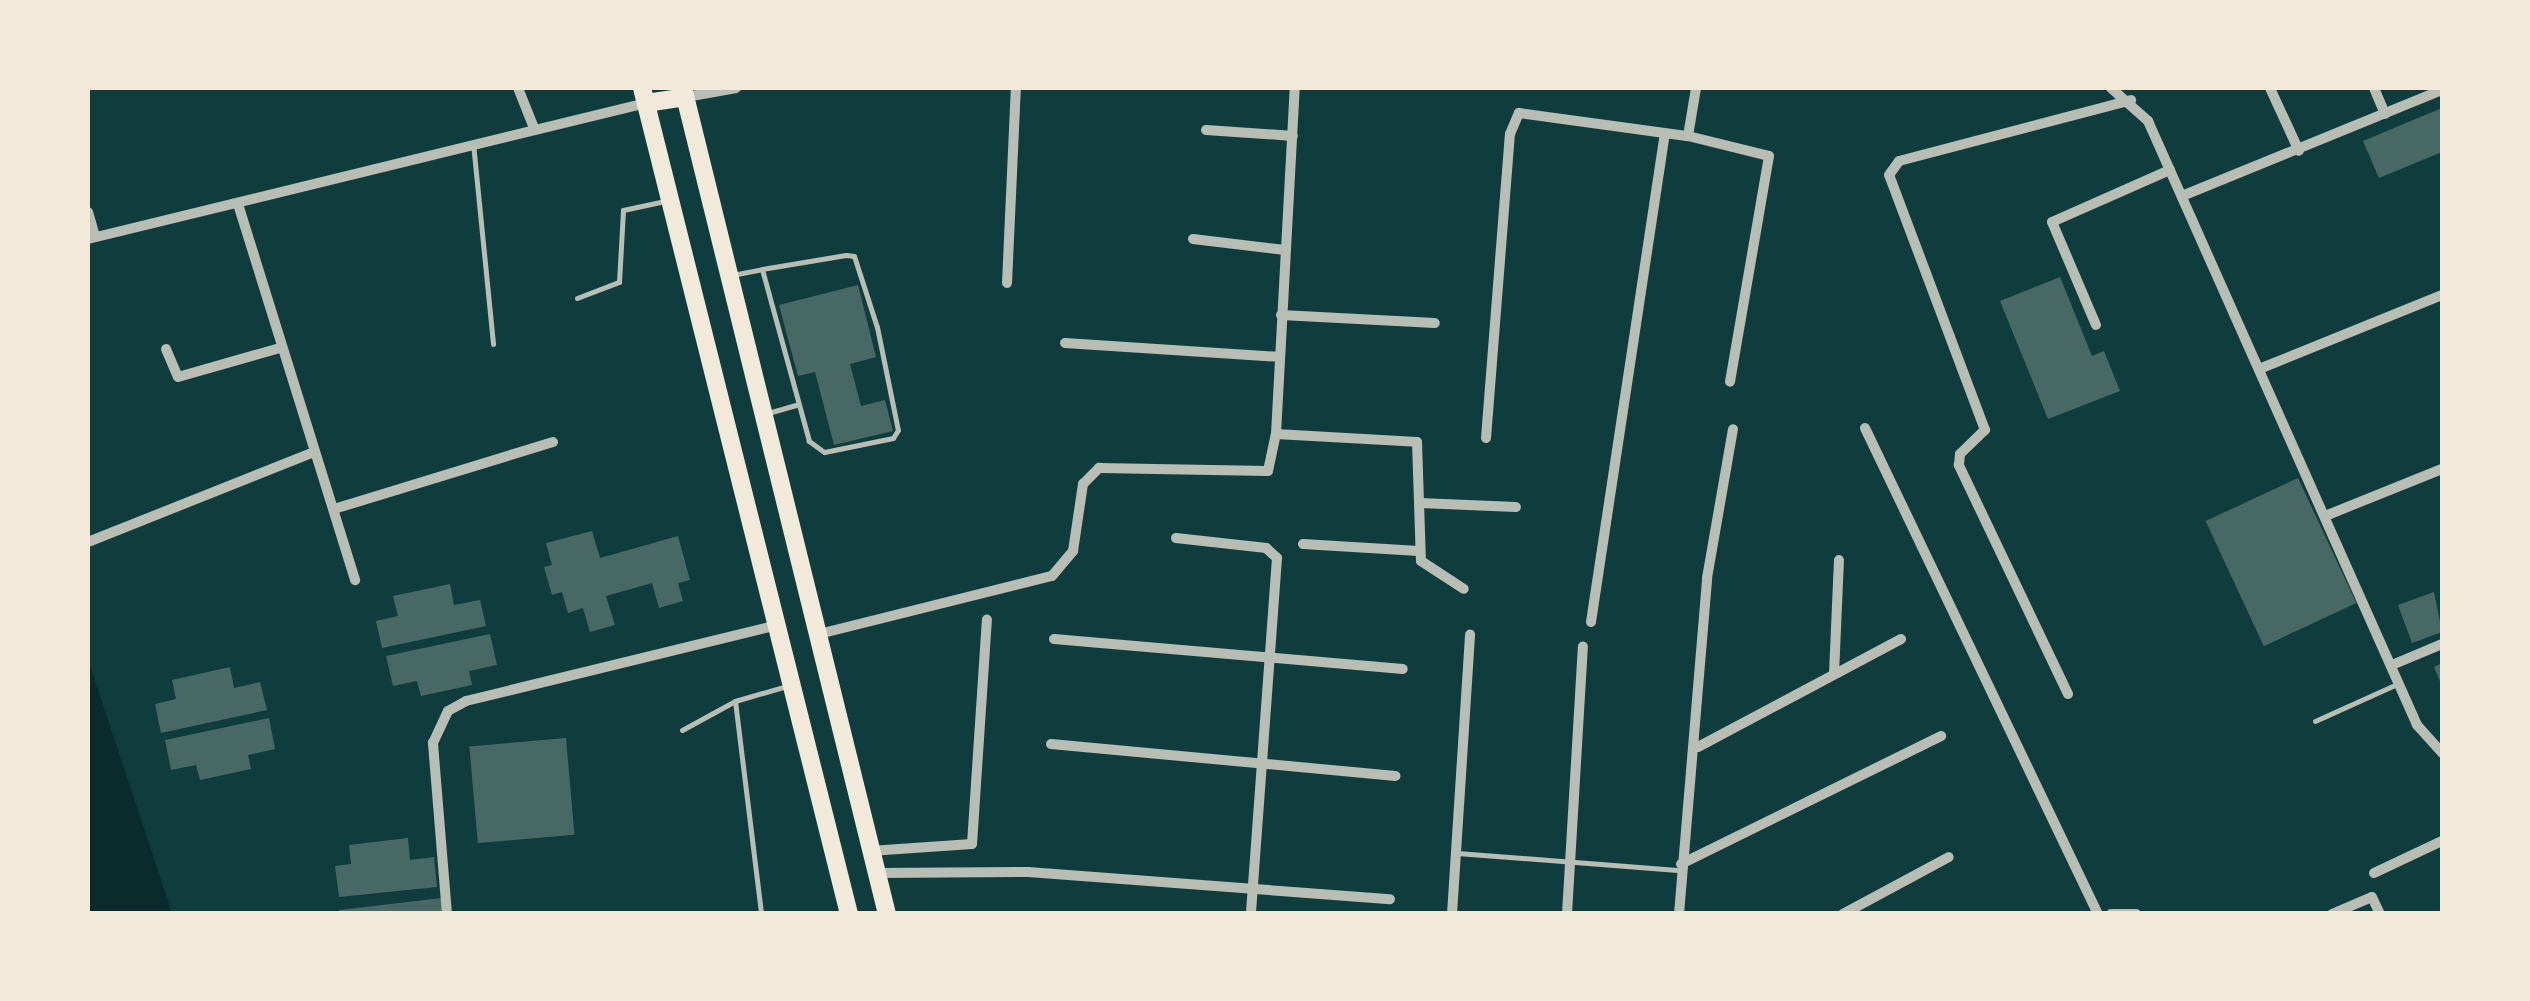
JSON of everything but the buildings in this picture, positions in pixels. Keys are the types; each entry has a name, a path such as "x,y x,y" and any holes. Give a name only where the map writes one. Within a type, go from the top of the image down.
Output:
{"main road":[{"path":"849,914 667,201 644,95 684,92 887,914"}],"street":[{"path":"518,88 534,128"},
{"path":"684,92 736,88"},
{"path":"1007,283 1016,88"},
{"path":"818,634 1052,576 1073,550 1083,484 1099,468 1256,474 1268,471 1276,434 1294,88"},
{"path":"1688,136 1696,88"},
{"path":"2111,88 2131,100 2170,170 2417,725 2442,753"},
{"path":"2270,88 2300,151"},
{"path":"2374,88 2385,114"},
{"path":"2182,196 2442,90"},
{"path":"88,212 91,238 534,128 644,95"},
{"path":"2068,694 1959,465 1960,454 1985,430 1889,175 1899,161 2131,100"},
{"path":"1486,438 1514,115 1688,136 1769,156 1730,382"},
{"path":"1206,130 1293,136"},
{"path":"1591,622 1665,134"},
{"path":"2096,325 2052,222 2170,170"},
{"path":"238,204 355,580"},
{"path":"1193,239 1285,250"},
{"path":"2260,370 2442,295"},
{"path":"1281,315 1435,323"},
{"path":"1065,343 1279,357"},
{"path":"166,349 178,377 280,348"},
{"path":"1865,428 2098,914"},
{"path":"1679,914 1681,867 1698,747 1707,578 1734,429"},
{"path":"1276,434 1417,442 1419,551 1424,567 1464,589"},
{"path":"334,509 553,442"},
{"path":"88,542 314,452"},
{"path":"2325,516 2442,469"},
{"path":"1420,503 1516,507"},
{"path":"1176,538 1273,552 1278,566 1250,914"},
{"path":"1303,544 1419,551"},
{"path":"1834,674 1839,560"},
{"path":"870,851 972,844 987,620"},
{"path":"446,914 433,744 448,711 466,700 777,626"},
{"path":"1452,914 1470,635"},
{"path":"1054,639 1402,669"},
{"path":"1698,747 1900,640"},
{"path":"2392,666 2442,644"},
{"path":"1567,914 1583,646"},
{"path":"1681,867 1940,736"},
{"path":"1052,744 1396,776"},
{"path":"2374,873 2442,842"},
{"path":"1843,914 1860,910 1949,857"},
{"path":"876,872 1028,872 1390,899"},
{"path":"2332,914 2372,897 2380,914"},
{"path":"2111,914 2136,914"}],"lane":[{"path":"473,142 492,344"},
{"path":"577,298 619,282 623,210 667,201"},
{"path":"732,275 762,268 846,254 858,262 896,434 824,452 808,441 762,268"},
{"path":"765,414 797,405"},
{"path":"2315,720 2400,683"},
{"path":"682,730 735,701 792,684"},
{"path":"735,701 762,914"},
{"path":"1454,853 1681,867"}],"water":[{"path":"88,659 168,901 171,913 88,913"}]}
